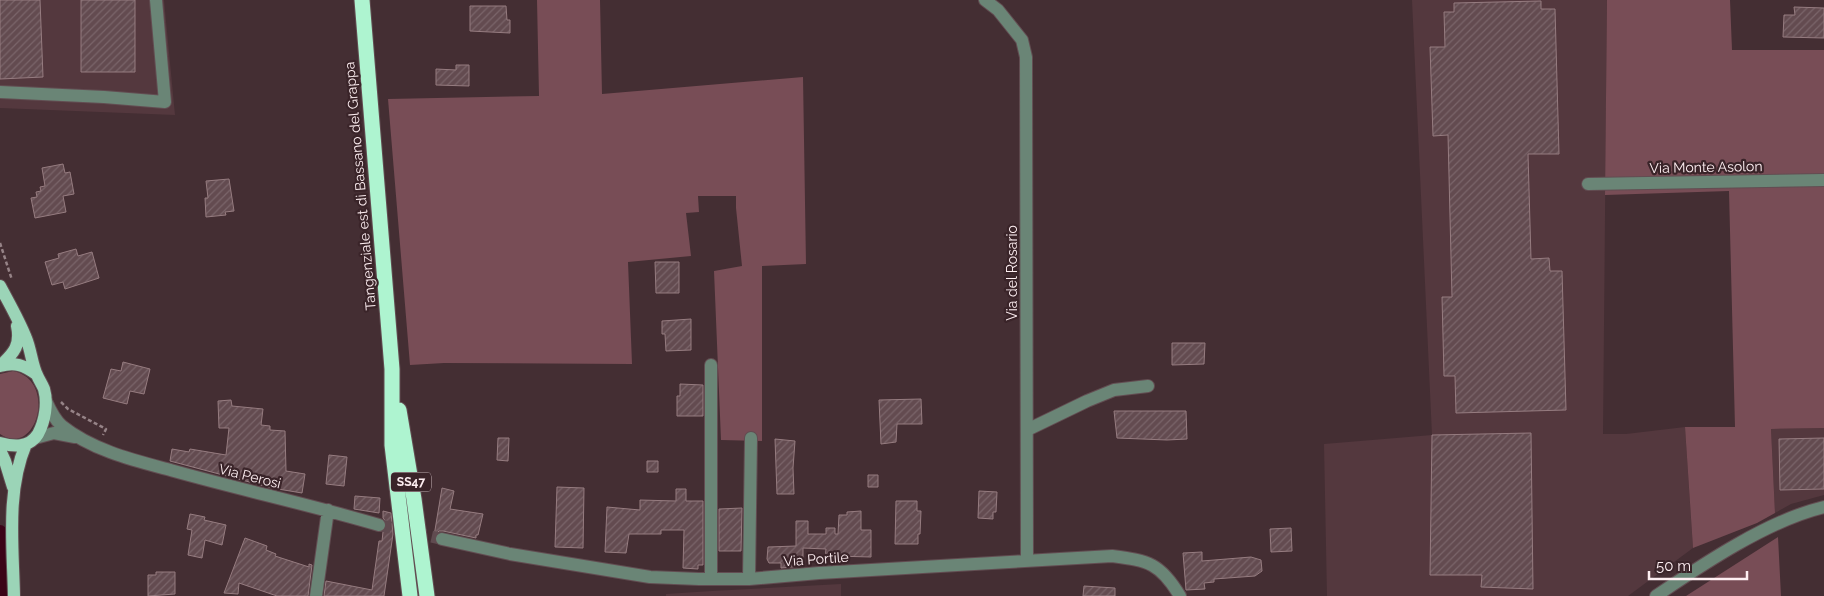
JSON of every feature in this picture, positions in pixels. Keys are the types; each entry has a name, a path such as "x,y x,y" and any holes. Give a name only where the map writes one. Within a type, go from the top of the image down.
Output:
{"highway":[{"name":"Tangenziale est di Bassano del Grappa","path":"362,0 392,369 392,445 410,596"},
{"name":"Tangenziale est di Bassano del Grappa","path":"392,369 414,500 427,596"}],"main road":[{"path":"0,286 28,344 36,374 52,400 43,422 19,459 14,489 14,596"},
{"path":"0,366 13,354 19,337 16,318"},
{"path":"0,366 12,363 24,365 36,374"},
{"path":"0,443 9,446 20,446 30,441"},
{"path":"0,450 6,461 14,489"}],"street":[{"path":"0,92 166,102 156,0"},
{"name":"Via del Rosario","path":"986,0 998,10 1022,40 1026,56 1027,561"},
{"name":"Via Monte Asolon","path":"1588,184 1824,180"},
{"path":"711,579 712,365"},
{"path":"1027,430 1114,390 1148,386"},
{"path":"52,400 52,415 62,426 84,440"},
{"path":"30,441 54,434 71,435 84,440"},
{"path":"749,579 751,438"},
{"name":"Via Perosi","path":"84,440 144,463 236,489 328,510"},
{"path":"1656,596 1699,567 1760,533 1806,511 1824,507"},
{"path":"316,596 328,510 379,524"},
{"name":"Via Portile","path":"442,540 510,554 650,577 711,579 749,579 819,573 1112,556 1146,561 1165,575 1180,596"}],"path":[{"path":"0,243 8,272 15,287"},
{"path":"52,400 106,429 97,446"}],"shaded area":[{"path":"0,0 164,0 175,115 0,108"},
{"path":"537,0 600,0 602,94 803,77 806,264 762,266 762,441 721,440 714,271 742,266 736,196 698,196 699,212 686,213 691,256 628,262 632,364 444,363 410,365 388,99 539,96"},
{"path":"1412,0 1607,0 1603,434 1626,434 1685,427 1693,548 1628,596 1327,596 1324,444 1432,435"},
{"path":"1607,0 1730,0 1732,50 1824,50 1824,428 1771,429 1775,513 1757,523 1693,548 1685,427 1735,427 1729,191 1605,195"},
{"path":"13,371 27,377 35,388 38,401 37,415 32,427 24,436 13,439 0,434 0,374"},
{"path":"1824,428 1824,495 1791,504 1775,513 1771,429"},
{"path":"1778,537 1781,596 1686,596"},
{"path":"841,584 841,596 666,596 666,594"}],"building":[{"path":"0,0 40,0 43,77 0,79"},
{"path":"81,0 135,0 135,72 81,72"},
{"path":"1541,1 1541,9 1555,9 1559,154 1528,154 1531,259 1549,258 1550,271 1562,271 1566,410 1456,413 1455,376 1444,376 1442,297 1452,297 1448,135 1433,136 1430,47 1445,47 1444,12 1454,12 1454,3"},
{"path":"470,6 506,6 507,20 510,20 510,33 470,31"},
{"path":"1794,7 1824,8 1824,38 1783,37 1784,15 1795,15"},
{"path":"456,65 469,65 469,86 436,85 436,69 456,70"},
{"path":"63,164 65,173 70,172 74,194 63,196 66,212 35,218 31,198 37,197 36,192 41,191 40,187 45,186 42,168"},
{"path":"229,179 234,211 225,212 226,215 206,217 205,198 208,198 206,181"},
{"path":"76,249 78,256 92,252 99,278 65,289 63,282 52,285 45,262 59,258 58,254"},
{"path":"655,262 679,262 679,293 656,293"},
{"path":"691,319 691,350 666,351 665,334 662,334 662,321"},
{"path":"1172,343 1205,343 1204,364 1172,365"},
{"path":"123,362 150,369 144,394 130,391 127,404 103,398 111,369 121,371"},
{"path":"680,384 703,385 703,416 677,416 677,396 680,396"},
{"path":"921,399 922,424 897,424 896,442 881,444 879,400"},
{"path":"231,400 232,406 263,409 261,425 270,426 270,430 285,431 286,471 305,474 302,493 272,488 170,461 172,449 189,452 190,449 226,455 229,428 219,428 218,401"},
{"path":"1114,411 1186,411 1187,439 1117,438"},
{"path":"1531,433 1533,589 1481,587 1482,575 1430,575 1432,435"},
{"path":"498,438 509,438 508,461 497,460"},
{"path":"1824,438 1824,489 1780,490 1779,439"},
{"path":"775,439 795,441 794,494 777,494"},
{"path":"329,455 347,457 344,486 326,484"},
{"path":"647,461 658,461 658,472 647,472"},
{"path":"868,475 878,475 878,487 868,487"},
{"path":"557,487 584,488 583,548 555,547"},
{"path":"442,488 454,491 450,509 483,514 476,538 443,531 439,531 434,536"},
{"path":"676,489 686,489 686,501 703,501 703,565 698,565 698,569 683,568 684,530 661,530 661,534 629,534 626,553 605,552 607,507 640,510 640,500 676,501"},
{"path":"979,491 997,492 996,512 993,512 993,519 978,518"},
{"path":"355,496 380,498 379,513 354,509"},
{"path":"896,501 917,501 917,511 921,511 918,544 895,544"},
{"path":"742,508 741,551 719,551 719,509"},
{"path":"383,511 391,513 393,534 384,596 324,596 326,581 372,590 379,541 382,541 383,532 387,527 387,523 383,518"},
{"path":"861,511 861,530 871,530 871,557 835,556 836,559 825,558 826,549 803,548 803,566 781,568 781,563 769,563 767,559 768,547 796,546 796,521 808,521 808,534 826,534 826,528 835,528 835,534 838,534 839,515 847,515 847,512"},
{"path":"190,514 205,517 204,520 226,525 222,545 205,540 202,558 188,555 192,530 187,529"},
{"path":"1291,528 1292,551 1271,552 1270,529"},
{"path":"245,538 267,546 266,550 276,554 275,556 309,567 309,564 312,565 308,596 277,596 239,583 238,594 224,593"},
{"path":"1202,552 1202,561 1251,557 1261,560 1262,571 1255,576 1214,579 1214,582 1204,583 1205,589 1186,590 1183,553"},
{"path":"156,572 175,572 175,594 148,596 148,575 156,575"},
{"path":"1084,586 1115,588 1115,596 1083,596"}],"waterway":[{"path":"0,532 2,596"}],"tunnel":[{"path":"379,525 442,539"}]}
